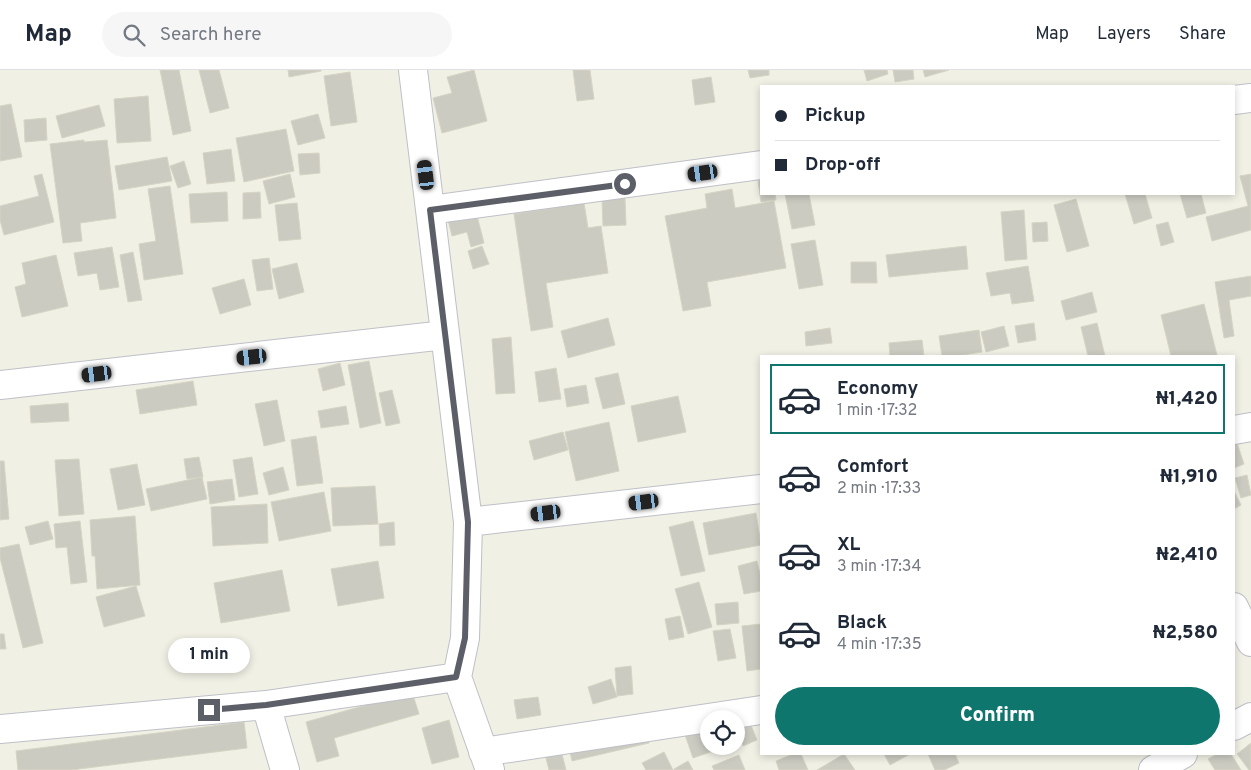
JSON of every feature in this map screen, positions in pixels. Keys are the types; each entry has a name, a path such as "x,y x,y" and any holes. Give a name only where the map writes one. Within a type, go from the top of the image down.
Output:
{"street":[{"path":"413,70 468,522 465,638 456,677 486,761 760,710"},
{"path":"1235,100 1251,98"},
{"path":"430,210 760,165"},
{"path":"0,385 445,335"},
{"path":"1235,430 1251,427"},
{"path":"468,522 760,489"},
{"path":"1235,609 1251,642"},
{"path":"0,729 266,705 456,677"},
{"path":"266,705 285,770"},
{"path":"1235,725 1251,717"},
{"path":"1153,770 1181,755"}],"building":[{"path":"160,70 179,70 191,131 173,135"},
{"path":"199,70 219,70 229,108 210,113"},
{"path":"288,70 321,70 321,71 289,77"},
{"path":"474,70 487,121 442,133 433,98 452,93 447,77"},
{"path":"573,70 590,70 594,99 577,101"},
{"path":"748,70 769,70 769,75 750,78"},
{"path":"864,70 887,70 888,74 867,81"},
{"path":"893,70 913,70 914,79 895,82"},
{"path":"923,70 949,70 925,77"},
{"path":"350,72 357,122 331,126 324,76"},
{"path":"711,77 715,102 695,105 692,80"},
{"path":"148,96 151,141 117,143 114,99"},
{"path":"11,104 22,157 0,161 0,106"},
{"path":"99,105 105,126 62,138 56,116"},
{"path":"318,114 325,138 298,145 291,121"},
{"path":"46,118 47,140 25,142 24,120"},
{"path":"286,129 294,171 244,182 236,138"},
{"path":"84,140 84,142 107,140 116,218 80,223 82,241 63,243 50,144"},
{"path":"231,149 235,181 207,184 203,153"},
{"path":"319,153 320,173 300,175 298,154"},
{"path":"167,157 172,181 119,190 115,166"},
{"path":"184,161 191,184 178,188 170,166"},
{"path":"42,174 54,222 4,235 0,220 0,206 39,196 34,176"},
{"path":"290,174 295,197 269,204 263,181"},
{"path":"1251,174 1251,230 1212,241 1206,217 1248,206 1240,176"},
{"path":"170,186 183,274 144,280 139,244 156,241 148,189"},
{"path":"732,189 735,208 774,201 786,268 707,282 711,306 683,311 665,216 707,208 705,194"},
{"path":"227,192 228,221 191,223 189,194"},
{"path":"260,192 261,218 243,219 243,193"},
{"path":"760,195 775,195 776,200 761,202"},
{"path":"785,195 809,195 815,225 792,229"},
{"path":"1125,195 1145,195 1152,218 1134,224"},
{"path":"1180,195 1201,195 1206,213 1187,218"},
{"path":"625,198 626,225 603,226 602,200"},
{"path":"1076,199 1089,246 1067,252 1054,205"},
{"path":"297,203 301,239 279,241 275,205"},
{"path":"584,203 588,228 601,226 608,273 546,283 553,327 531,331 514,214"},
{"path":"474,204 484,243 471,247 467,232 452,236 446,212"},
{"path":"1024,210 1027,259 1005,261 1001,212"},
{"path":"1047,222 1048,241 1033,242 1032,223"},
{"path":"1168,222 1174,242 1161,246 1156,225"},
{"path":"815,240 823,285 799,289 791,244"},
{"path":"482,246 489,264 473,269 468,251"},
{"path":"966,246 968,269 889,277 886,255"},
{"path":"112,247 119,287 100,290 97,273 78,276 74,253"},
{"path":"133,252 142,300 128,302 120,255"},
{"path":"56,255 68,306 22,317 15,287 26,284 22,263"},
{"path":"269,258 273,289 257,291 252,260"},
{"path":"851,262 876,262 877,283 851,283"},
{"path":"297,263 304,292 279,299 272,269"},
{"path":"1028,266 1034,301 1012,304 1010,293 991,296 986,273"},
{"path":"1251,276 1251,296 1229,300 1234,336 1224,338 1215,282"},
{"path":"244,279 251,305 220,314 212,288"},
{"path":"1092,292 1097,312 1066,320 1061,301"},
{"path":"1204,304 1217,355 1171,355 1161,315"},
{"path":"608,318 615,345 568,358 561,331"},
{"path":"1034,323 1036,340 1018,343 1015,326"},
{"path":"1097,323 1105,355 1088,355 1081,327"},
{"path":"1004,326 1009,346 986,352 981,332"},
{"path":"830,328 832,343 806,346 805,332"},
{"path":"979,330 982,352 962,355 942,355 939,336"},
{"path":"511,337 515,393 496,394 492,339"},
{"path":"922,340 924,355 890,355 889,343"},
{"path":"369,361 381,423 360,428 348,365"},
{"path":"340,363 345,385 323,391 318,369"},
{"path":"556,368 561,399 539,402 535,372"},
{"path":"618,373 625,404 603,409 595,378"},
{"path":"193,381 197,405 140,414 136,390"},
{"path":"586,385 589,403 567,407 564,389"},
{"path":"392,390 400,423 386,426 379,393"},
{"path":"678,396 686,432 638,442 631,406"},
{"path":"277,400 285,441 264,446 255,404"},
{"path":"68,403 69,421 31,423 30,406"},
{"path":"346,406 349,424 321,428 318,411"},
{"path":"609,422 619,471 576,481 565,432"},
{"path":"563,432 568,450 534,460 529,441"},
{"path":"316,436 323,483 297,486 291,440"},
{"path":"1235,437 1244,464 1235,468"},
{"path":"199,457 203,477 187,479 184,459"},
{"path":"252,457 258,494 239,497 233,460"},
{"path":"79,459 84,514 59,516 55,460"},
{"path":"0,461 4,461 9,519 0,520"},
{"path":"137,464 145,505 118,510 110,469"},
{"path":"283,467 289,490 269,495 263,473"},
{"path":"1247,475 1251,495 1241,498 1235,478"},
{"path":"202,477 207,499 151,511 146,489"},
{"path":"232,479 235,500 210,504 207,482"},
{"path":"375,486 378,524 333,526 331,488"},
{"path":"324,492 331,531 279,541 271,502"},
{"path":"1235,493 1241,505 1235,508"},
{"path":"267,504 268,543 213,546 211,507"},
{"path":"756,513 760,545 709,555 703,523"},
{"path":"135,516 140,585 97,589 95,556 92,556 90,520"},
{"path":"48,521 53,539 30,545 25,527"},
{"path":"80,521 87,582 71,584 67,547 56,548 54,524"},
{"path":"693,521 705,571 681,576 669,527"},
{"path":"394,522 395,545 380,546 379,524"},
{"path":"19,544 43,643 23,648 0,558 0,548"},
{"path":"378,561 384,598 338,606 331,569"},
{"path":"757,561 760,574 760,591 744,594 738,566"},
{"path":"282,570 290,611 221,623 214,583"},
{"path":"699,582 712,627 688,634 675,589"},
{"path":"136,586 145,616 104,627 96,597"},
{"path":"738,602 739,623 717,625 715,604"},
{"path":"680,616 684,637 669,640 665,619"},
{"path":"760,624 760,669 747,671 742,626"},
{"path":"730,629 736,658 718,661 713,631"},
{"path":"0,634 4,634 6,649 0,649"},
{"path":"631,666 633,694 617,696 615,668"},
{"path":"611,679 617,697 593,704 588,687"},
{"path":"412,692 419,714 334,738 339,756 317,762 306,722"},
{"path":"538,697 541,715 517,719 514,700"},
{"path":"747,715 757,740 745,745 745,716"},
{"path":"449,720 459,757 432,764 422,728"},
{"path":"644,721 649,743 572,761 567,739"},
{"path":"244,722 247,748 71,770 18,770 16,751"},
{"path":"700,723 700,755 702,755 693,758 683,729"},
{"path":"558,738 566,770 549,770 542,743"},
{"path":"1251,743 1251,770 1249,770 1237,754"},
{"path":"664,752 673,770 646,770 642,763"},
{"path":"739,755 745,770 714,770 712,766"},
{"path":"791,755 801,755 808,770 779,770 776,761"},
{"path":"845,755 855,770 817,770"},
{"path":"885,755 908,755 890,765"},
{"path":"928,755 955,755 959,763 944,770 935,770"},
{"path":"1215,755 1232,755 1241,770 1215,770 1208,759"},
{"path":"688,761 693,770 674,770 674,769"}],"route":[{"path":"209,710 266,705 456,677 465,638 468,522 430,210 625,184"}]}
